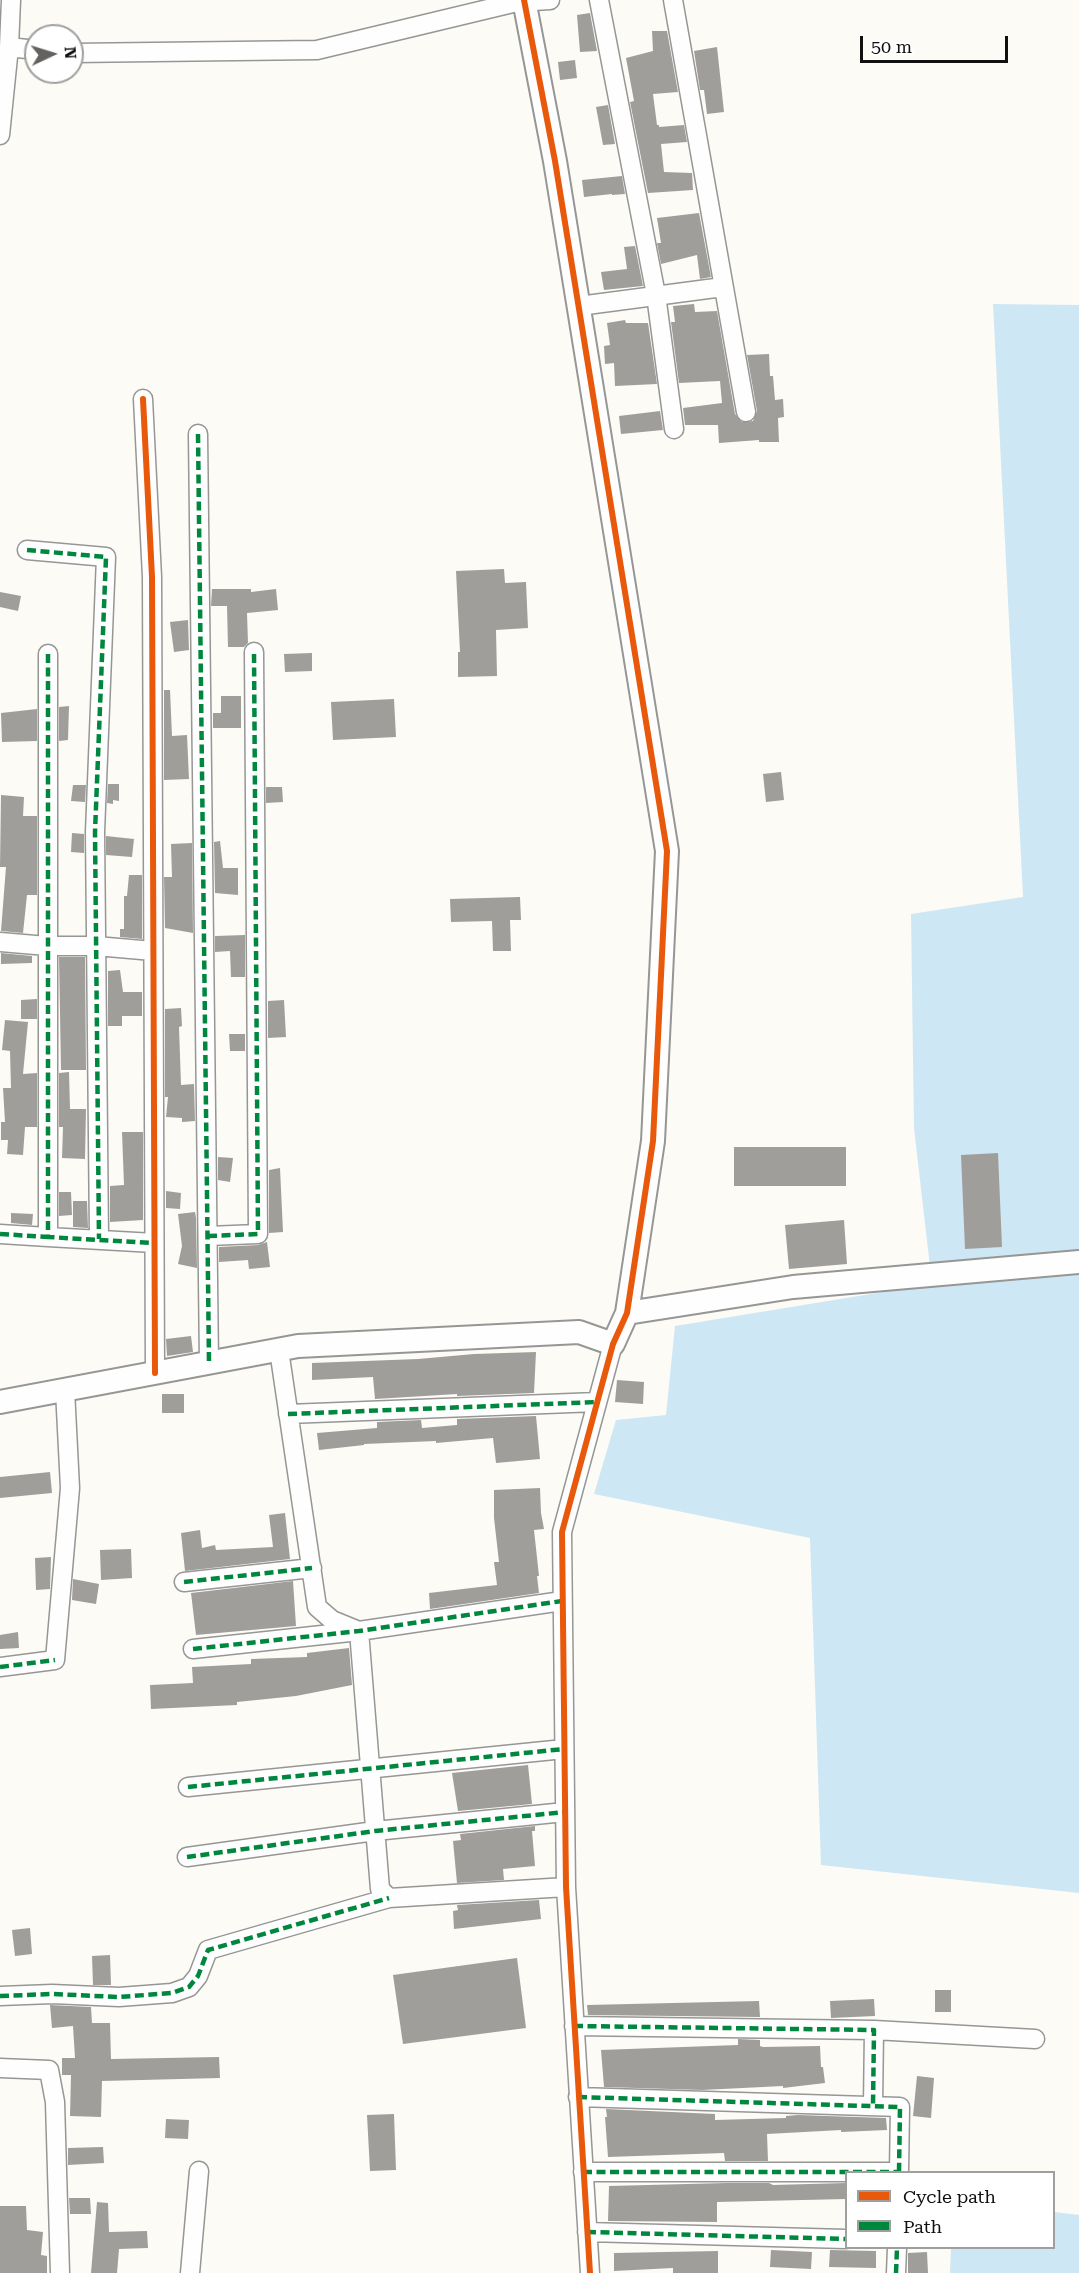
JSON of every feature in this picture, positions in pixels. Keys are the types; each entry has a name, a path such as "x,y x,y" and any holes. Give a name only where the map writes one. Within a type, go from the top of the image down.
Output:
{"street":[{"path":"0,135 9,47 11,0"},
{"path":"84,53 317,50 524,1 550,0"},
{"path":"599,0 656,295 674,429"},
{"path":"673,0 746,412"},
{"path":"524,1 555,161 667,851 653,1141 627,1313 613,1344 562,1532 566,1887 590,2273"},
{"path":"9,47 24,49"},
{"path":"579,306 723,287"},
{"path":"143,399 152,577 154,1373"},
{"path":"198,434 209,1363"},
{"path":"27,550 106,557 95,832 99,1239"},
{"path":"208,1236 258,1234 254,652"},
{"path":"48,654 48,1237"},
{"path":"0,942 153,951"},
{"path":"0,1234 154,1243"},
{"path":"627,1313 793,1287 1079,1262"},
{"path":"0,1402 298,1346 579,1332 613,1344"},
{"path":"279,1350 318,1607 332,1620 359,1631"},
{"path":"0,1668 55,1660 70,1488 65,1390"},
{"path":"288,1414 597,1402"},
{"path":"184,1582 312,1568"},
{"path":"192,1649 359,1631 562,1601"},
{"path":"359,1631 380,1889 389,1898"},
{"path":"188,1787 564,1749"},
{"path":"187,1857 375,1831 565,1812"},
{"path":"0,1996 52,1994 119,1997 172,1993 189,1987 198,1976 208,1950 389,1898 566,1887"},
{"path":"574,2026 874,2030 1035,2039"},
{"path":"873,2106 874,2030"},
{"path":"0,2068 49,2070 55,2102 60,2273"},
{"path":"578,2097 900,2106 899,2171"},
{"path":"190,2273 200,2170"},
{"path":"583,2172 845,2172"},
{"path":"587,2232 845,2239"},
{"path":"896,2273 897,2249"}],"water":[{"path":"993,304 1079,305 1079,1893 821,1865 810,1538 594,1494 616,1420 666,1415 675,1326 932,1284 914,1128 911,914 1023,897"},
{"path":"1055,2212 1079,2215 1079,2273 950,2273 951,2249 1055,2249"}],"building":[{"path":"590,13 597,51 580,52 577,15"},
{"path":"652,31 667,31 678,92 653,94 657,125 659,127 684,125 687,142 661,144 664,172 692,173 693,190 648,193 630,102 634,101 626,58 653,51"},
{"path":"717,47 724,112 707,114 704,90 700,90 694,51"},
{"path":"575,60 577,78 560,80 558,62"},
{"path":"608,105 615,144 603,145 596,107"},
{"path":"622,176 625,194 584,197 582,180"},
{"path":"699,213 711,277 700,279 697,255 661,264 657,243 661,243 657,218"},
{"path":"635,246 643,286 604,290 601,272 627,269 624,247"},
{"path":"694,304 695,312 717,311 735,414 742,422 753,421 757,411 747,355 769,354 770,376 773,376 775,400 783,399 784,417 778,418 779,442 759,442 759,440 719,443 718,425 685,425 683,408 722,403 720,381 679,383 671,322 675,322 673,306"},
{"path":"625,320 626,323 648,323 657,384 615,386 614,363 605,364 604,346 610,345 607,323"},
{"path":"660,411 663,430 621,434 619,416"},
{"path":"504,569 505,583 526,582 528,628 496,630 497,676 458,677 458,652 460,652 456,571"},
{"path":"212,589 251,589 251,592 276,589 278,610 247,613 248,643 244,647 228,647 227,606 211,606"},
{"path":"0,592 21,596 18,611 0,607"},
{"path":"188,620 189,650 174,652 170,622"},
{"path":"312,653 312,671 285,672 284,654"},
{"path":"164,690 170,690 172,736 187,735 189,779 164,780"},
{"path":"221,696 241,696 241,728 213,728 213,713 221,713"},
{"path":"394,699 396,737 333,740 331,702"},
{"path":"69,706 68,740 59,741 59,707"},
{"path":"37,709 37,741 2,742 1,713"},
{"path":"781,772 784,800 766,802 763,774"},
{"path":"108,784 119,784 119,801 113,800 113,804 107,803"},
{"path":"73,785 86,785 85,802 71,801"},
{"path":"266,787 282,787 283,802 266,803"},
{"path":"1,795 24,797 23,816 37,816 37,895 27,895 23,933 1,931 6,867 0,867"},
{"path":"72,833 84,834 84,853 71,852"},
{"path":"106,836 134,839 132,857 106,855"},
{"path":"220,841 223,868 238,868 238,895 215,893 214,842"},
{"path":"192,843 193,933 165,928 164,877 172,877 171,844"},
{"path":"129,875 142,875 142,939 120,937 120,929 124,929 124,896 127,896"},
{"path":"520,897 521,920 510,920 511,951 493,951 492,921 451,922 450,899"},
{"path":"245,935 245,977 231,977 230,951 215,952 215,936"},
{"path":"1,953 32,956 32,963 1,964"},
{"path":"59,957 85,957 86,1070 61,1070"},
{"path":"120,970 123,992 142,992 142,1016 122,1016 122,1026 108,1026 108,971"},
{"path":"37,999 37,1019 21,1019 21,1000"},
{"path":"284,1000 286,1037 268,1038 268,1001"},
{"path":"181,1008 182,1026 179,1027 181,1085 194,1084 195,1121 182,1122 182,1118 166,1117 168,1097 165,1097 165,1009"},
{"path":"5,1020 28,1022 23,1074 37,1073 37,1127 25,1127 23,1155 7,1154 8,1140 1,1140 1,1122 5,1122 3,1088 11,1088 10,1051 2,1050"},
{"path":"229,1034 245,1034 245,1051 230,1051"},
{"path":"69,1072 70,1109 86,1109 85,1159 62,1158 63,1127 59,1127 59,1073"},
{"path":"122,1132 143,1132 143,1220 110,1222 110,1186 124,1185"},
{"path":"734,1147 846,1147 846,1186 734,1186"},
{"path":"998,1153 1002,1247 965,1249 961,1155"},
{"path":"218,1157 233,1158 230,1182 218,1180"},
{"path":"280,1168 283,1232 269,1233 269,1170"},
{"path":"166,1191 181,1193 180,1209 166,1208"},
{"path":"59,1192 71,1192 72,1215 59,1216"},
{"path":"73,1201 87,1201 88,1228 73,1227"},
{"path":"195,1212 197,1268 178,1264 182,1246 178,1214"},
{"path":"11,1213 33,1214 32,1225 11,1223"},
{"path":"844,1220 847,1264 789,1269 785,1225"},
{"path":"267,1242 270,1267 249,1269 248,1260 219,1262 219,1247 258,1245"},
{"path":"191,1336 193,1352 167,1356 166,1339"},
{"path":"536,1352 534,1393 457,1396 457,1394 375,1399 373,1377 312,1380 312,1363"},
{"path":"617,1380 644,1382 643,1404 615,1402"},
{"path":"162,1394 184,1394 184,1413 162,1413"},
{"path":"536,1416 540,1459 496,1463 493,1438 436,1443 436,1441 364,1444 319,1450 317,1433 377,1428 377,1422 421,1420 422,1428 457,1425 457,1419"},
{"path":"50,1472 52,1493 0,1498 0,1477"},
{"path":"540,1488 544,1529 534,1530 539,1593 430,1609 429,1593 497,1585 494,1562 499,1562 494,1518 494,1490"},
{"path":"285,1513 290,1559 185,1571 181,1533 200,1530 202,1548 215,1545 216,1550 273,1547 269,1515"},
{"path":"131,1549 132,1578 101,1580 100,1550"},
{"path":"51,1557 50,1589 36,1590 35,1558"},
{"path":"73,1579 99,1584 96,1604 72,1600"},
{"path":"293,1581 296,1626 196,1635 191,1593"},
{"path":"18,1632 19,1648 0,1649 0,1635"},
{"path":"349,1648 352,1685 296,1696 237,1702 237,1705 151,1709 150,1685 193,1683 192,1667 251,1664 251,1659 307,1657 307,1653"},
{"path":"528,1765 532,1804 458,1811 452,1773"},
{"path":"535,1826 535,1831 532,1831 535,1866 503,1869 504,1880 457,1883 453,1841 461,1840 460,1834"},
{"path":"539,1900 541,1919 454,1929 453,1911 458,1910 457,1905"},
{"path":"30,1928 32,1954 15,1956 12,1930"},
{"path":"110,1955 111,1985 93,1985 92,1956"},
{"path":"517,1958 526,2028 403,2044 393,1975"},
{"path":"935,1990 951,1990 951,2012 935,2012"},
{"path":"874,1999 875,2016 831,2018 830,2001"},
{"path":"759,2001 760,2017 588,2015 587,2005"},
{"path":"50,2005 91,2007 92,2023 110,2023 111,2059 219,2057 220,2078 102,2081 101,2117 70,2116 71,2075 62,2075 62,2058 75,2058 73,2026 52,2028"},
{"path":"738,2039 760,2040 760,2046 763,2047 820,2046 821,2067 823,2067 825,2083 783,2088 783,2086 702,2090 604,2087 601,2050 738,2045"},
{"path":"917,2076 934,2078 931,2118 913,2116"},
{"path":"606,2109 715,2114 715,2120 786,2118 786,2116 798,2115 886,2118 887,2130 767,2134 768,2161 725,2161 724,2153 608,2157"},
{"path":"394,2114 396,2170 370,2171 367,2115"},
{"path":"166,2119 189,2120 188,2139 165,2138"},
{"path":"103,2147 104,2163 68,2165 68,2148"},
{"path":"845,2183 845,2199 717,2202 717,2222 608,2221 609,2186"},
{"path":"69,2198 90,2198 91,2214 70,2214"},
{"path":"97,2202 108,2203 109,2232 147,2231 148,2248 119,2249 117,2273 91,2273"},
{"path":"0,2206 26,2206 27,2230 43,2232 41,2255 47,2256 47,2273 0,2273"},
{"path":"771,2250 812,2252 811,2269 770,2267"},
{"path":"830,2250 876,2251 876,2268 829,2267"},
{"path":"718,2251 718,2273 673,2273 673,2268 614,2271 614,2253"},
{"path":"927,2252 928,2273 908,2273 908,2253"}],"marked path":[{"path":"198,434 209,1363"},
{"path":"27,550 106,557 95,832 99,1239"},
{"path":"208,1236 258,1234 254,652"},
{"path":"48,654 48,1237 154,1243"},
{"path":"0,1234 48,1237"},
{"path":"288,1414 597,1402"},
{"path":"184,1582 312,1568"},
{"path":"193,1649 359,1631 562,1601"},
{"path":"0,1667 55,1660"},
{"path":"188,1787 564,1749"},
{"path":"187,1857 375,1831 565,1812"},
{"path":"0,1996 52,1994 119,1997 172,1993 189,1987 198,1976 208,1950 389,1898"},
{"path":"574,2026 874,2030 873,2106"},
{"path":"578,2097 900,2107 899,2171"},
{"path":"583,2172 845,2172"},
{"path":"587,2232 845,2239"},
{"path":"896,2273 897,2249"}],"cycle path":[{"path":"524,0 555,161 667,851 653,1141 627,1313 613,1344 562,1532 566,1887 590,2273"},
{"path":"143,399 152,577 155,1373"}]}
